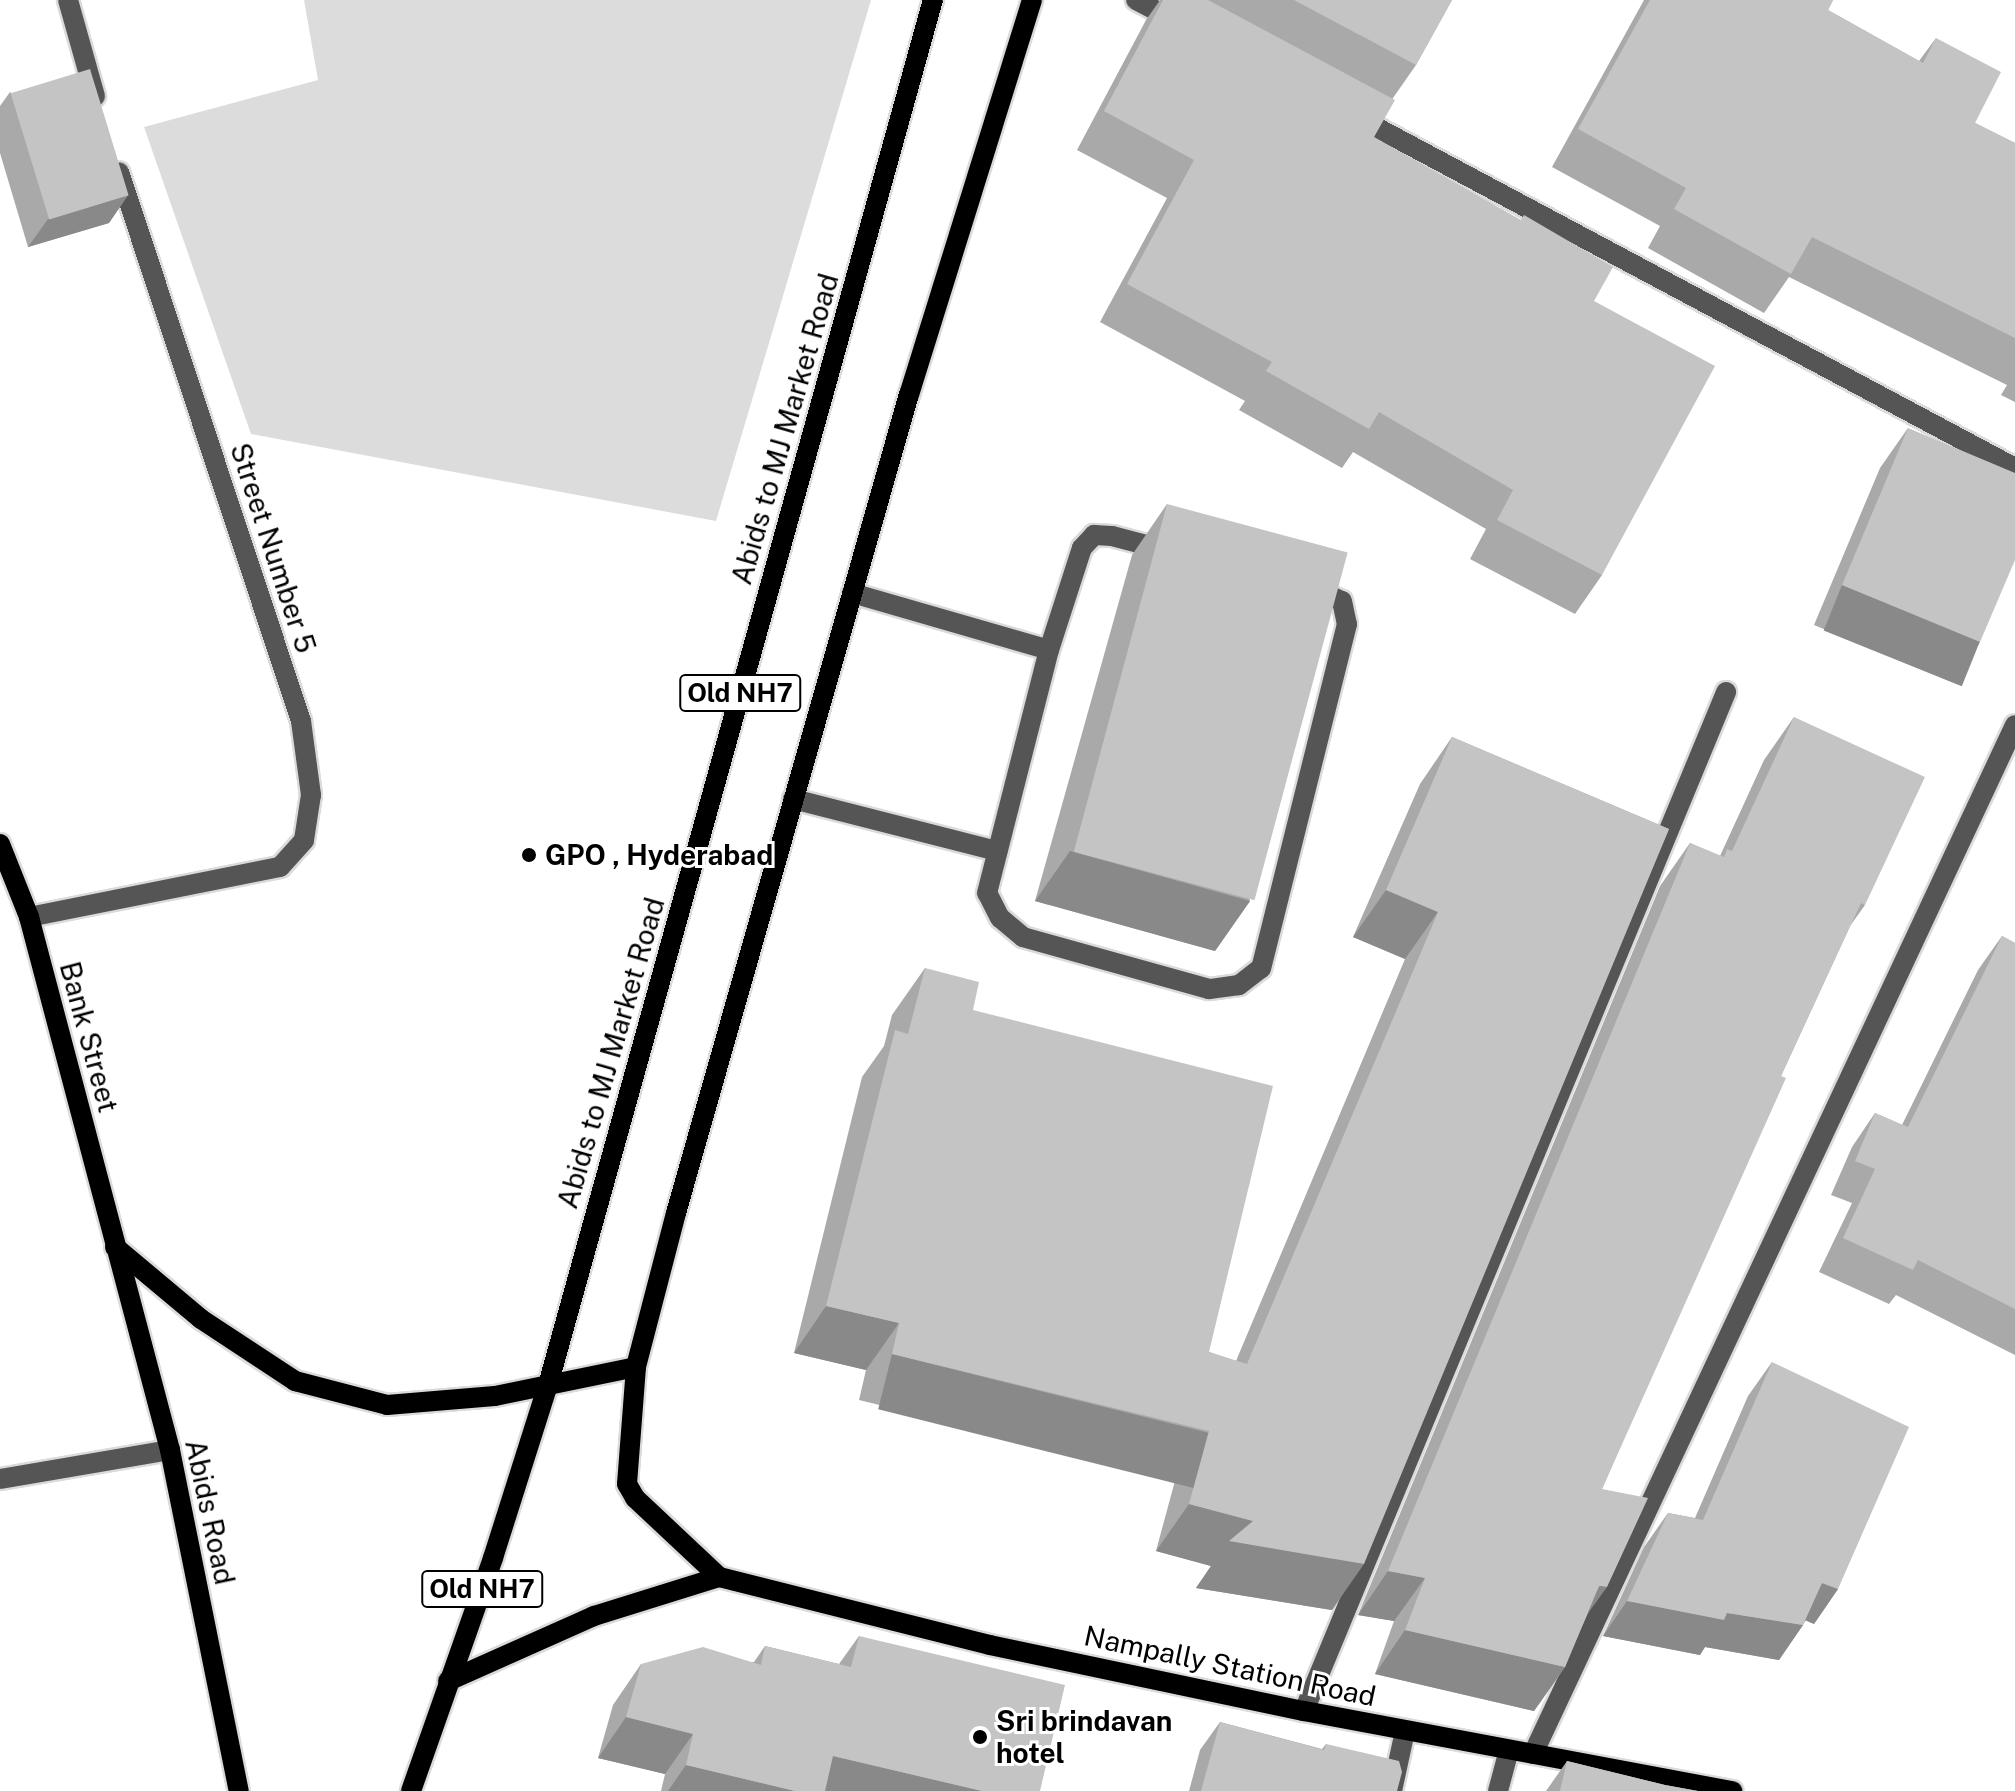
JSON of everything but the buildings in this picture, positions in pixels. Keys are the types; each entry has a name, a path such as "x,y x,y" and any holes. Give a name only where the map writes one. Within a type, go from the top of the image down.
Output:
{"main road":[{"name":"Abids to MJ Market Road","path":"411,1791 493,1558 548,1385 933,0"},
{"name":"Old NH7","path":"636,1367 909,394 1032,0"},
{"name":"Bank Street","path":"0,844 29,917 115,1247"},
{"path":"115,1247 201,1319 295,1381 387,1405 495,1396 636,1367 627,1484 635,1498 719,1577 594,1616 448,1681"},
{"name":"Abids Road","path":"115,1247 170,1450 239,1791"},
{"name":"Nampally Station Road","path":"719,1577 990,1645 1405,1731 1733,1791"}],"street":[{"path":"68,0 100,113"},
{"path":"1136,0 1192,30"},
{"path":"1331,103 2015,468"},
{"name":"Street Number 5","path":"29,917 280,867 304,840 311,795 301,721 114,157"},
{"path":"1094,535 1112,536 1318,590 1342,601 1347,624 1261,968 1239,985 1209,989 1023,937 1000,918 987,893 997,851 1049,650 1082,548 1094,535"},
{"path":"852,593 1049,650"},
{"path":"1304,1711 1726,692"},
{"path":"1533,1754 2015,725"},
{"path":"793,799 997,851"},
{"path":"0,1479 170,1450"},
{"path":"1392,1791 1405,1731"},
{"path":"1498,1791 1509,1750"}],"shaded area":[{"path":"304,0 871,0 716,521 251,434 144,127 318,80"}],"place":[{"name":"GPO , Hyderabad","path":"529,855"},
{"name":"Sri brindavan hotel","path":"980,1737"}]}
